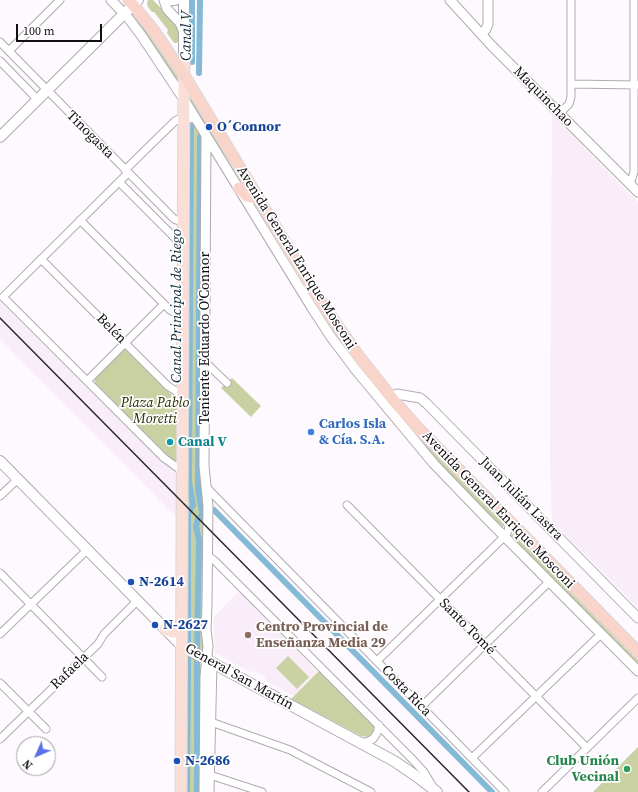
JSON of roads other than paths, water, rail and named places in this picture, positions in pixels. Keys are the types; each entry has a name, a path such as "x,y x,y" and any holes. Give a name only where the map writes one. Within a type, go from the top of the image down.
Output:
{"highway":[{"name":"Avenida General Enrique Mosconi","path":"135,1 184,62 332,306 364,352 397,394 451,452 638,642"},
{"name":"Avenida General Enrique Mosconi","path":"135,1 184,75 319,299 357,354 405,414 638,652"},
{"path":"239,188 247,196 258,198"}],"main road":[{"path":"170,0 175,0"},
{"name":"Teniente Eduardo O'Connor","path":"181,792 182,395 185,101 183,30 184,0"},
{"path":"0,137 125,14 135,1"},
{"name":"General San Martín","path":"0,461 181,646 358,741 405,768 436,791"},
{"path":"165,629 170,632 176,632 180,629 181,625"}],"street":[{"path":"9,51 60,0"},
{"path":"111,0 138,29 185,101 312,308 340,350 424,453 504,537 638,671"},
{"path":"164,0 167,9 180,23 183,30"},
{"name":"Maquinchao","path":"450,0 492,46 638,192"},
{"path":"482,34 488,24 488,0"},
{"path":"560,114 570,100 570,0"},
{"path":"630,184 634,174 636,149 634,0"},
{"name":"Tinogasta","path":"0,42 174,219 184,223"},
{"path":"0,61 38,100"},
{"path":"171,80 175,84 179,84 184,75"},
{"path":"571,84 636,85"},
{"path":"182,471 168,462 3,297 119,182 127,171 173,122 184,118 196,119"},
{"name":"Teniente Eduardo O'Connor","path":"204,792 205,677 210,662 206,630 208,506 204,466 206,135"},
{"path":"206,162 211,156 220,158"},
{"path":"119,182 183,246"},
{"path":"80,220 164,304 173,312 183,317"},
{"name":"Belén","path":"41,259 168,386 182,395"},
{"path":"87,381 164,304"},
{"path":"205,362 227,383"},
{"name":"Juan Julián Lastra","path":"397,394 420,398 426,403 638,618"},
{"path":"0,496 18,479"},
{"name":"Costa Rica","path":"206,488 505,792"},
{"name":"Santo Tomé","path":"347,505 587,748"},
{"path":"377,661 504,537 509,528 508,522 503,515"},
{"path":"0,634 87,550"},
{"path":"207,555 215,561 419,766 436,791"},
{"path":"0,573 102,677"},
{"path":"421,707 549,582"},
{"name":"Rafaela","path":"0,739 98,644 106,632 137,601"},
{"path":"472,758 601,634"},
{"path":"210,662 210,792"},
{"path":"0,683 46,730"},
{"path":"542,792 638,698"},
{"path":"211,722 290,750 371,792"},
{"path":"358,741 367,742 373,738 377,733 379,725"},
{"path":"210,775 262,792"}],"waterway":[{"name":"Canal Principal de Riego","path":"192,0 192,62"},
{"name":"Canal V","path":"199,73 200,0"},
{"name":"Canal Principal de Riego","path":"191,126 189,482 193,505 191,509"},
{"name":"Canal V","path":"200,137 198,488 202,513 200,518"},
{"path":"214,510 492,792"},
{"name":"Canal Principal de Riego","path":"188,646 188,514 190,511"},
{"name":"Canal V","path":"197,651 199,540 196,526 198,519"},
{"name":"Canal Principal de Riego","path":"187,792 188,659"},
{"name":"Canal V","path":"197,662 197,792"}],"railway":[{"path":"0,318 469,792"}],"place":[{"name":"O´Connor","path":"209,127"},
{"name":"Carlos Isla & Cía. S.A.","path":"311,432"},
{"name":"Canal V","path":"170,442"},
{"name":"N-2614","path":"131,582"},
{"name":"N-2627","path":"155,625"},
{"name":"Centro Provincial de Enseñanza Media 29","path":"248,635"},
{"name":"N-2686","path":"177,761"},
{"name":"Club Unión Vecinal","path":"627,769"}],"park label":[{"name":"Plaza Pablo Moretti","path":"155,412"}]}
